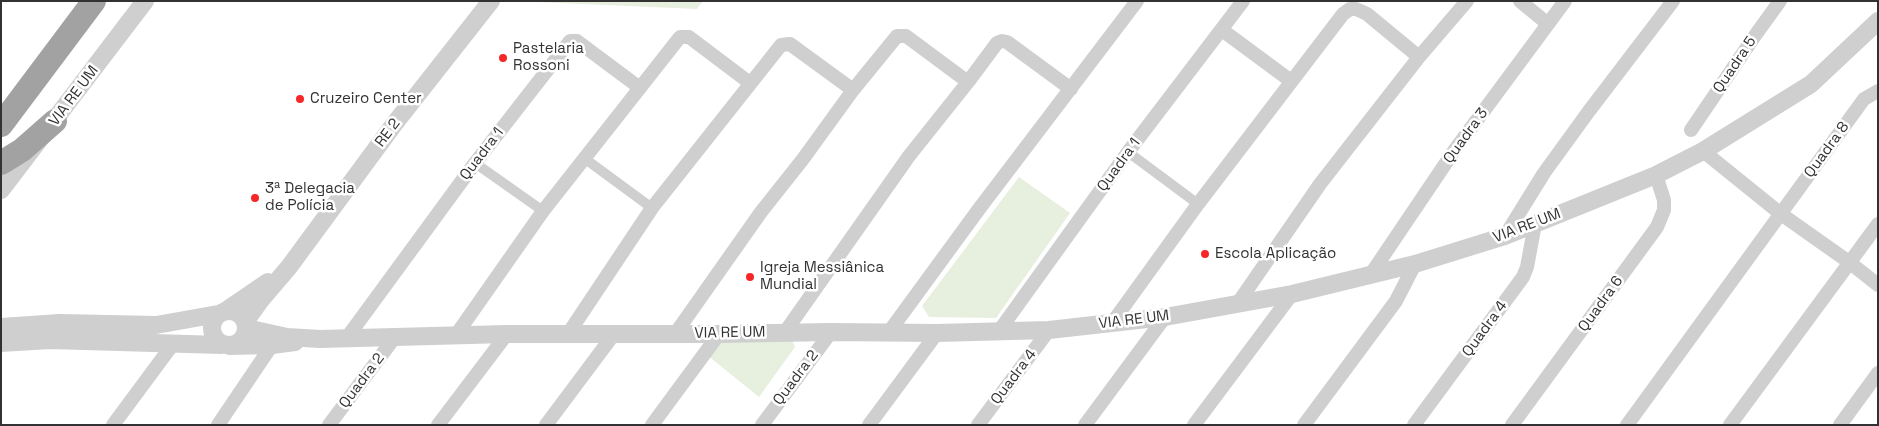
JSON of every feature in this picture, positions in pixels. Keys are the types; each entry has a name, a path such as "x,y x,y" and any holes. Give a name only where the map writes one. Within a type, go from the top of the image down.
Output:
{"highway":[{"path":"66,38 87,1"},
{"path":"1,125 94,1"},
{"path":"1,163 22,150 55,121"}],"street":[{"name":"VIA RE UM","path":"1,190 145,1"},
{"name":"RE 2","path":"225,345 236,344 242,340 246,333 245,325 260,301 289,267 395,123 491,1"},
{"path":"889,332 1136,1"},
{"name":"Quadra 1","path":"999,331 1128,152 1243,1"},
{"path":"1238,303 1320,184 1419,56 1467,1"},
{"path":"1520,1 1548,24"},
{"name":"Quadra 3","path":"1371,274 1454,151 1565,1"},
{"path":"1505,236 1544,173 1673,1"},
{"name":"Quadra 5","path":"1691,130 1780,1"},
{"path":"1112,323 1198,204 1343,14 1350,9 1356,9 1367,14 1419,56"},
{"name":"VIA RE UM","path":"1,343 50,340 225,345 273,340 507,334 937,333 1049,330 1165,317 1292,294 1415,264 1505,236 1656,175 1703,151 1811,84 1878,21"},
{"path":"1222,30 1291,81"},
{"path":"675,334 761,212 803,159 853,90 897,36 906,36 968,82"},
{"path":"456,335 543,211 680,37 689,37 750,83"},
{"name":"Quadra 1","path":"346,339 475,163 570,41 577,41 640,88"},
{"path":"785,332 909,156 968,82 996,43 1002,41 1071,89"},
{"path":"568,334 652,208 782,45 787,43 853,90"},
{"name":"Quadra 8","path":"1781,214 1864,99 1878,91"},
{"path":"1703,151 1781,214 1849,262 1878,286"},
{"path":"1128,152 1198,204"},
{"path":"584,158 652,208"},
{"path":"475,163 543,211"},
{"name":"Quadra 6","path":"1512,425 1657,227 1664,210 1664,200 1656,175"},
{"path":"1627,425 1781,214"},
{"name":"Quadra 4","path":"1414,425 1523,277 1527,267 1535,224"},
{"path":"1730,425 1878,224"},
{"path":"1304,425 1396,301 1415,264"},
{"name":"RE 2","path":"221,313 289,267"},
{"path":"1194,425 1292,294"},
{"path":"218,425 273,340 258,321 260,301"},
{"name":"VIA RE UM","path":"221,313 231,311 238,314 245,325 273,340"},
{"path":"1,327 60,324 156,325 221,313"},
{"path":"221,313 213,320 211,327 216,341 225,345"},
{"path":"1084,425 1165,317"},
{"name":"Quadra 4","path":"978,425 1049,330"},
{"name":"Quadra 2","path":"762,425 831,332"},
{"path":"869,425 937,333"},
{"path":"438,425 507,334"},
{"path":"546,425 614,334"},
{"path":"652,425 719,334"},
{"name":"Quadra 2","path":"329,425 395,337"},
{"path":"113,425 173,344"},
{"path":"1840,425 1878,373"}],"green space":[{"path":"515,1 703,1 697,9"},
{"path":"1019,177 1070,213 996,318 929,317 922,306"},
{"path":"791,338 795,347 759,397 707,355 720,340"}],"place":[{"name":"Pastelaria Rossoni","path":"503,58"},
{"name":"Cruzeiro Center","path":"300,99"},
{"name":"3ª Delegacia de Polícia","path":"255,198"},
{"name":"Escola Aplicação","path":"1205,254"},
{"name":"Igreja Messiânica Mundial","path":"750,277"}]}
